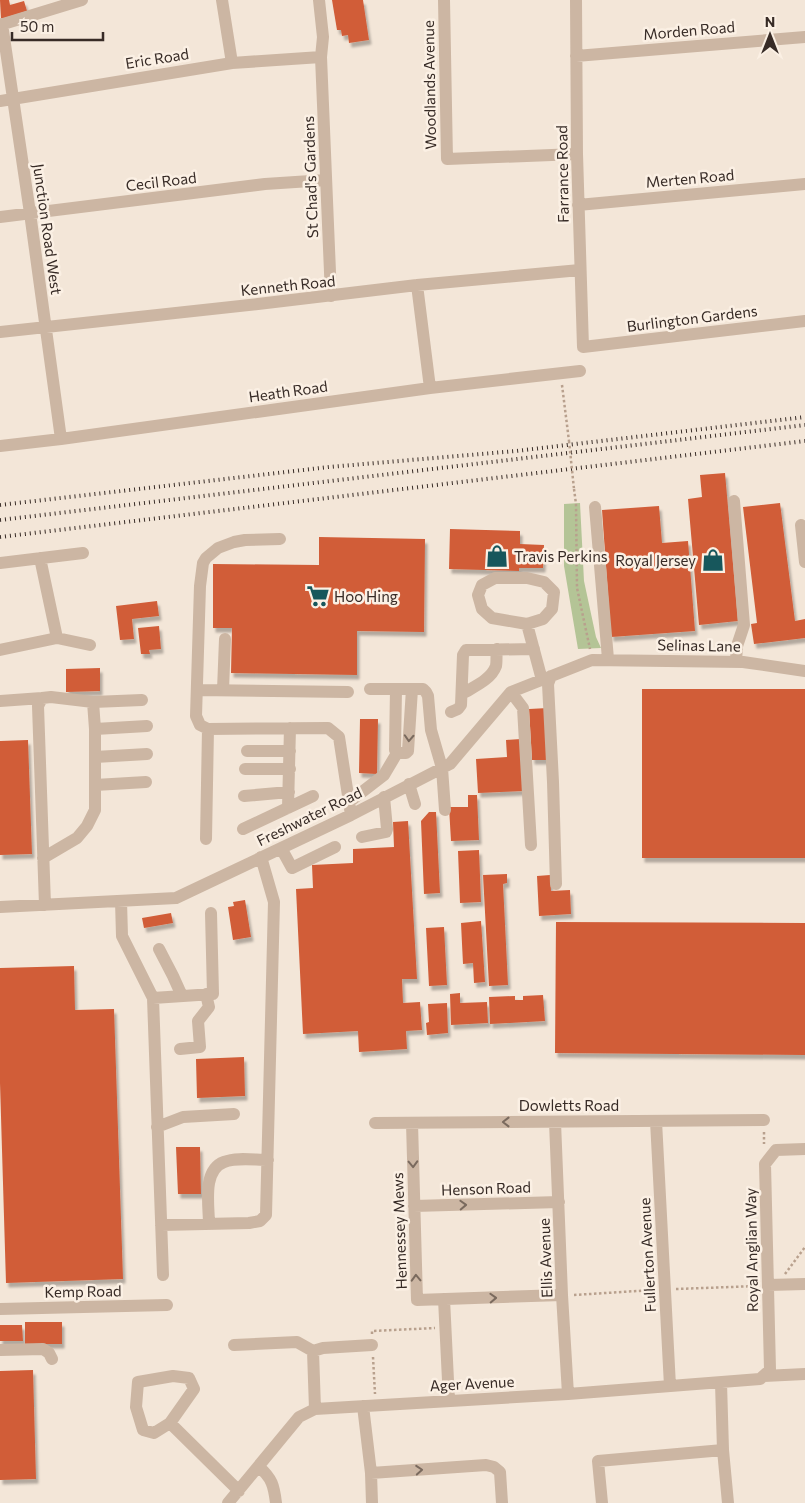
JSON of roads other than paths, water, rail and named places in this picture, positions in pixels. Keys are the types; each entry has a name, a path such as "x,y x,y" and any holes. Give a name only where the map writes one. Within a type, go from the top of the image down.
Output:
{"street":[{"path":"1,25 82,0"},
{"path":"222,0 232,63"},
{"name":"St Chad's Gardens","path":"320,0 323,37 321,57 331,296"},
{"name":"Woodlands Avenue","path":"444,0 448,159 577,154"},
{"name":"Farrance Road","path":"576,0 577,154 582,347"},
{"name":"Junction Road West","path":"1,25 6,100 30,213 61,439"},
{"name":"Morden Road","path":"576,56 805,37"},
{"name":"Eric Road","path":"6,100 232,63 321,57"},
{"name":"Cecil Road","path":"0,217 265,184 326,180"},
{"name":"Merten Road","path":"578,205 805,184"},
{"name":"Kenneth Road","path":"0,332 580,270"},
{"path":"417,286 430,388"},
{"name":"Burlington Gardens","path":"582,347 805,321"},
{"name":"Heath Road","path":"0,446 430,388 580,371"},
{"path":"734,501 744,625 737,646 736,662"},
{"path":"595,506 608,659"},
{"path":"801,526 805,562"},
{"path":"280,539 234,542 218,548 202,563 196,716 200,724 208,729 328,728 339,737 350,808"},
{"path":"0,563 83,553"},
{"path":"40,558 57,638"},
{"path":"495,578 527,578 544,582 554,592 552,609 543,619 527,624 492,618 482,609 478,595 482,584 495,578"},
{"path":"527,624 534,649 548,684 554,782 556,884"},
{"path":"0,650 57,638 90,645"},
{"path":"223,690 225,638"},
{"path":"462,694 484,680 491,673 496,665 497,649"},
{"path":"451,712 458,709 460,705 464,652 466,650 534,649"},
{"name":"Selinas Lane","path":"592,660 736,662 805,670"},
{"name":"Freshwater Road","path":"0,907 176,898 281,848 350,808 384,797 450,764 512,692 592,660"},
{"path":"370,689 423,690 426,692 430,730 442,768 444,810"},
{"path":"350,808 384,776 397,753 395,750 396,689"},
{"path":"197,690 348,692"},
{"path":"397,753 406,753 408,751 412,690"},
{"path":"512,692 523,708 531,844"},
{"path":"0,701 51,697 93,702 142,700"},
{"path":"42,698 38,706 45,905"},
{"path":"43,858 77,838 87,826 95,810 93,702"},
{"path":"95,729 147,726"},
{"path":"288,808 290,728"},
{"path":"206,839 208,729"},
{"path":"247,751 290,751"},
{"path":"95,757 147,754"},
{"path":"245,769 290,769"},
{"path":"95,785 146,782"},
{"path":"409,784 415,804"},
{"path":"244,796 289,792"},
{"path":"243,829 313,796"},
{"path":"362,837 386,832 384,797"},
{"path":"281,848 292,868 335,847"},
{"path":"161,1225 249,1223 262,1219 266,1215 274,902 261,857"},
{"path":"121,901 122,936 152,998 163,1275"},
{"path":"152,998 213,994 211,913"},
{"path":"159,949 182,996"},
{"path":"180,1050 200,1047 198,1021 209,1008 206,994"},
{"path":"157,1127 183,1117 234,1114"},
{"name":"Dowletts Road","path":"375,1123 764,1120"},
{"name":"Fullerton Avenue","path":"656,1121 670,1386"},
{"name":"Ellis Avenue","path":"555,1122 568,1394"},
{"name":"Hennessey Mews","path":"412,1123 417,1300 444,1299"},
{"name":"Royal Anglian Way","path":"762,1378 770,1370 772,1285 765,1164 776,1150 805,1150"},
{"path":"209,1224 209,1180 211,1173 217,1166 222,1162 230,1160 268,1160"},
{"name":"Henson Road","path":"414,1206 558,1202"},
{"path":"772,1285 805,1284"},
{"path":"449,1401 444,1299 562,1295"},
{"name":"Kemp Road","path":"0,1309 167,1305"},
{"path":"234,1345 297,1342 313,1351 323,1348 372,1346"},
{"path":"0,1350 42,1349 49,1353 52,1358"},
{"path":"313,1351 315,1409"},
{"name":"Ager Avenue","path":"228,1503 299,1417 315,1409 568,1394 721,1383 805,1374"},
{"path":"173,1376 189,1378 194,1389 170,1423 154,1433 143,1430 136,1407 138,1382 173,1376"},
{"path":"721,1383 723,1450 728,1503"},
{"path":"369,1406 372,1503"},
{"path":"170,1423 239,1491"},
{"path":"602,1503 598,1461 723,1450"},
{"path":"371,1473 486,1465 494,1467 500,1472 502,1503"},
{"path":"259,1467 268,1475 275,1488 276,1503"}],"railway":[{"path":"0,505 329,467 516,451 805,417"},
{"path":"0,520 805,425"},
{"path":"0,537 805,441"}],"place":[{"name":"Travis Perkins","path":"497,556"},
{"name":"Royal Jersey","path":"713,560"},
{"name":"Hoo Hing","path":"318,596"}]}
